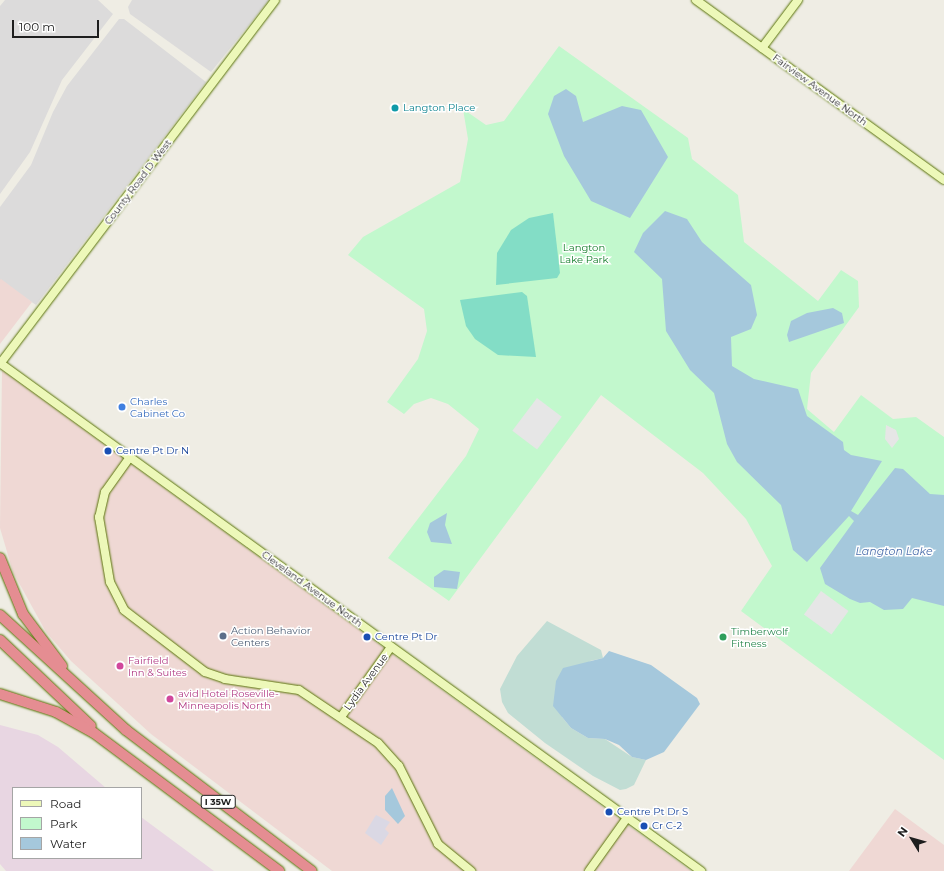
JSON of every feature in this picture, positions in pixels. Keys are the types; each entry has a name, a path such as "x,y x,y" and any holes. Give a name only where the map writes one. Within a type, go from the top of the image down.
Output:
{"highway":[{"path":"0,558 14,597 44,646 126,730"},
{"name":"I 35W","path":"0,615 126,730 312,871"},
{"name":"I 35W","path":"0,640 112,747 279,871"},
{"path":"0,694 56,712 112,747"}],"street":[{"name":"County Road D West","path":"0,364 275,0"},
{"name":"Fairview Avenue North","path":"696,0 944,180"},
{"path":"762,48 798,0"},
{"name":"Cleveland Avenue North","path":"0,364 701,871"},
{"path":"130,457 105,492 99,517 110,582 124,610 205,672 225,679 300,690 341,717 393,758 431,835 445,852 471,871"},
{"name":"Lydia Avenue","path":"341,717 392,647"},
{"path":"589,871 627,818"}],"shaded area":[{"path":"5,0 98,0 113,14 62,80 30,152 0,194 0,6"},
{"path":"132,0 269,0 211,72 130,14 128,7"},
{"path":"119,19 124,19 206,82 36,305 0,280 0,207 31,165 53,112 67,86"},
{"path":"1,279 32,302 0,344 0,280"},
{"path":"2,370 691,871 332,871 151,734 71,661 46,632 13,572 0,528"},
{"path":"537,398 562,417 537,449 512,431"},
{"path":"886,425 896,430 899,439 892,448 885,439"},
{"path":"821,591 849,611 831,634 804,614"},
{"path":"547,621 601,650 603,658 590,661 562,717 571,728 588,738 605,739 632,757 646,760 634,785 626,789 620,790 593,776 545,743 508,713 502,702 500,689 517,656"},
{"path":"0,725 38,735 58,747 105,787 12,787 12,859 142,859 142,818 214,871 6,871 0,864"},
{"path":"895,809 944,845 944,871 849,871"},
{"path":"376,815 390,822 385,829 389,833 381,845 365,833"}],"green space":[{"name":"Langton Lake Park","path":"559,46 688,138 692,159 738,195 744,242 818,301 841,270 858,281 859,307 811,373 807,409 834,432 861,395 893,419 916,417 944,437 944,760 741,611 772,566 746,519 703,473 601,395 449,601 388,558 466,456 479,429 448,404 431,398 414,404 404,414 387,402 418,359 427,331 424,309 348,255 363,237 460,182 468,139 463,109 486,125 504,121"},
{"path":"553,213 560,273 557,278 496,285 497,253 511,230 529,218"},
{"path":"522,292 527,296 536,357 498,355 475,339 466,326 460,300"}],"water":[{"path":"566,89 576,96 583,122 622,106 641,110 668,157 630,218 591,201 564,156 548,114 554,96"},
{"name":"Langton Lake","path":"665,211 687,219 702,242 751,285 757,315 751,329 731,337 732,366 754,379 798,389 807,416 843,442 844,450 851,455 882,461 851,511 858,515 895,468 903,469 930,494 944,495 944,606 912,598 903,609 884,610 870,602 860,603 850,599 825,584 820,568 854,521 849,516 807,562 793,550 781,505 737,462 727,444 714,393 690,370 666,331 662,279 634,252 643,233"},
{"path":"833,308 842,313 844,323 789,342 787,335 791,321 807,313"},
{"path":"447,513 445,525 452,544 431,542 427,532 430,523"},
{"path":"444,570 460,572 457,589 434,587 434,577"},
{"path":"609,651 651,665 697,698 700,704 664,752 646,760 632,757 619,745 605,739 588,738 571,728 553,706 556,681 563,668 603,658"},
{"path":"392,788 405,816 398,824 385,810 385,796"}],"place":[{"name":"Langton Place","path":"395,108"},
{"name":"Charles Cabinet Co","path":"122,407"},
{"name":"Centre Pt Dr N","path":"108,451"},
{"name":"Action Behavior Centers","path":"223,636"},
{"name":"Centre Pt Dr","path":"367,637"},
{"name":"Timberwolf Fitness","path":"723,637"},
{"name":"Fairfield Inn & Suites","path":"120,666"},
{"name":"avid Hotel Roseville- Minneapolis North","path":"170,699"},
{"name":"Centre Pt Dr S","path":"609,812"},
{"name":"Cr C-2","path":"644,826"}]}
